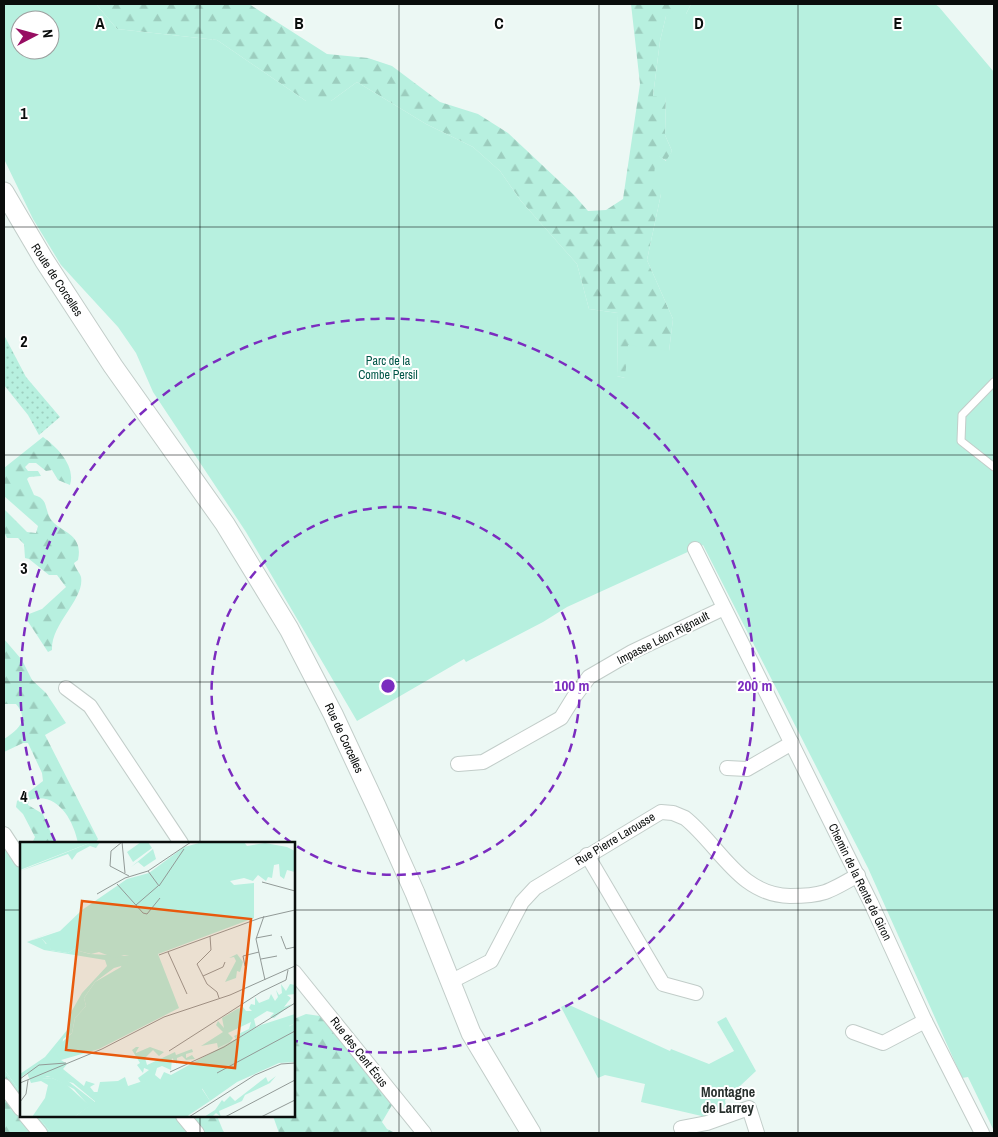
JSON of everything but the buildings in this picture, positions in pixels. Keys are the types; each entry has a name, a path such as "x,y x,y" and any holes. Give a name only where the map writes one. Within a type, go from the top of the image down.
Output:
{"main road":[{"name":"Route de Corcelles","path":"4,192 44,260 114,366"},
{"name":"Rue de Corcelles","path":"114,366 226,524 307,662 376,806 415,893 450,982 481,1052 531,1133"}],"street":[{"name":"Chemin de la Rente de Giron","path":"695,549 858,875 925,1021 982,1133"},
{"name":"Impasse Léon Rignault","path":"458,764 483,762 562,718 574,697 589,677 632,652 724,608"},
{"path":"66,688 90,706 180,842"},
{"path":"727,768 747,769 792,743"},
{"name":"Rue Pierre Larousse","path":"450,982 491,962 526,896 535,888 654,815 667,812 677,814 688,821 740,877 763,892 779,896 819,896 858,875"},
{"path":"4,834 20,858"},
{"path":"587,855 663,984 696,993"},
{"name":"Rue des Cent Écus","path":"295,973 424,1133"},
{"path":"853,1032 884,1043 925,1021"},
{"path":"4,1086 20,1108"},
{"path":"681,1128 707,1123 749,1108 757,1133"},
{"path":"27,1117 40,1133"},
{"path":"184,1117 196,1133"}],"lane":[{"path":"994,382 962,416 962,441 994,468"}],"green space":[{"name":"Parc de la Combe Persil","path":"4,4 96,4 117,29 217,40 306,101 331,101 357,82 426,124 473,147 500,171 521,201 577,264 589,309 618,313 617,376 625,378 628,345 669,351 673,319 647,260 661,194 653,187 656,154 666,161 672,151 665,135 666,96 653,96 660,41 666,16 676,10 686,14 691,4 935,4 939,7 994,72 994,1131 968,1077 962,1078 868,868 703,545 567,607 543,622 466,662 464,659 357,721 246,532 153,392 136,353 118,327 61,265 33,219 4,159"},
{"path":"96,4 249,4 327,54 368,58 392,66 440,102 478,114 508,133 574,195 588,211 606,210 623,199 640,84 631,4 691,4 686,14 666,16 660,41 653,96 666,96 665,135 672,151 667,161 656,155 661,194 647,260 673,319 669,351 625,378 617,376 618,313 589,309 577,264 521,201 500,171 473,147 426,124 357,82 331,101 306,101 217,40 117,29"},
{"path":"4,335 26,377 60,417 39,435 28,415 4,385"},
{"path":"43,437 54,446 68,464 71,478 70,485 58,480 52,470 46,471 36,463 29,463 25,467 28,471 38,471 41,476 29,477 27,479 34,495 44,501 50,518 74,538 79,551 78,560 74,563 81,577 78,594 57,630 52,650 48,652 27,620 29,614 42,609 66,587 57,575 49,575 25,558 24,544 18,538 7,538 4,532 4,509 27,532 36,533 38,526 4,496 4,468"},
{"path":"4,639 22,660 32,680 46,693 66,723 45,735 98,839 96,842 78,842 68,816 62,809 55,803 39,798 29,800 28,805 43,814 55,842 32,842 35,837 23,814 16,807 17,801 43,781 42,773 28,743 23,743 4,752 4,739 21,724 22,715 16,704 4,704"},
{"path":"4,845 20,869 20,1092 4,1069"},
{"path":"567,1004 670,1051 671,1049 709,1064 734,1051 717,1022 726,1017 756,1071 725,1100 726,1106 720,1113 706,1117 641,1102 645,1084 605,1075 598,1078 561,1007"},
{"path":"306,1014 320,1016 392,1105 382,1122 387,1129 395,1133 279,1133 273,1117 295,1117 295,1019"},
{"path":"4,1069 20,1092 20,1117 39,1117 51,1133 4,1133"},
{"path":"39,1117 178,1117 190,1133 51,1133"},
{"path":"195,1117 217,1117 224,1133 203,1133 195,1122"}],"district":[{"name":"Montagne de Larrey","path":"728,1100"}]}
